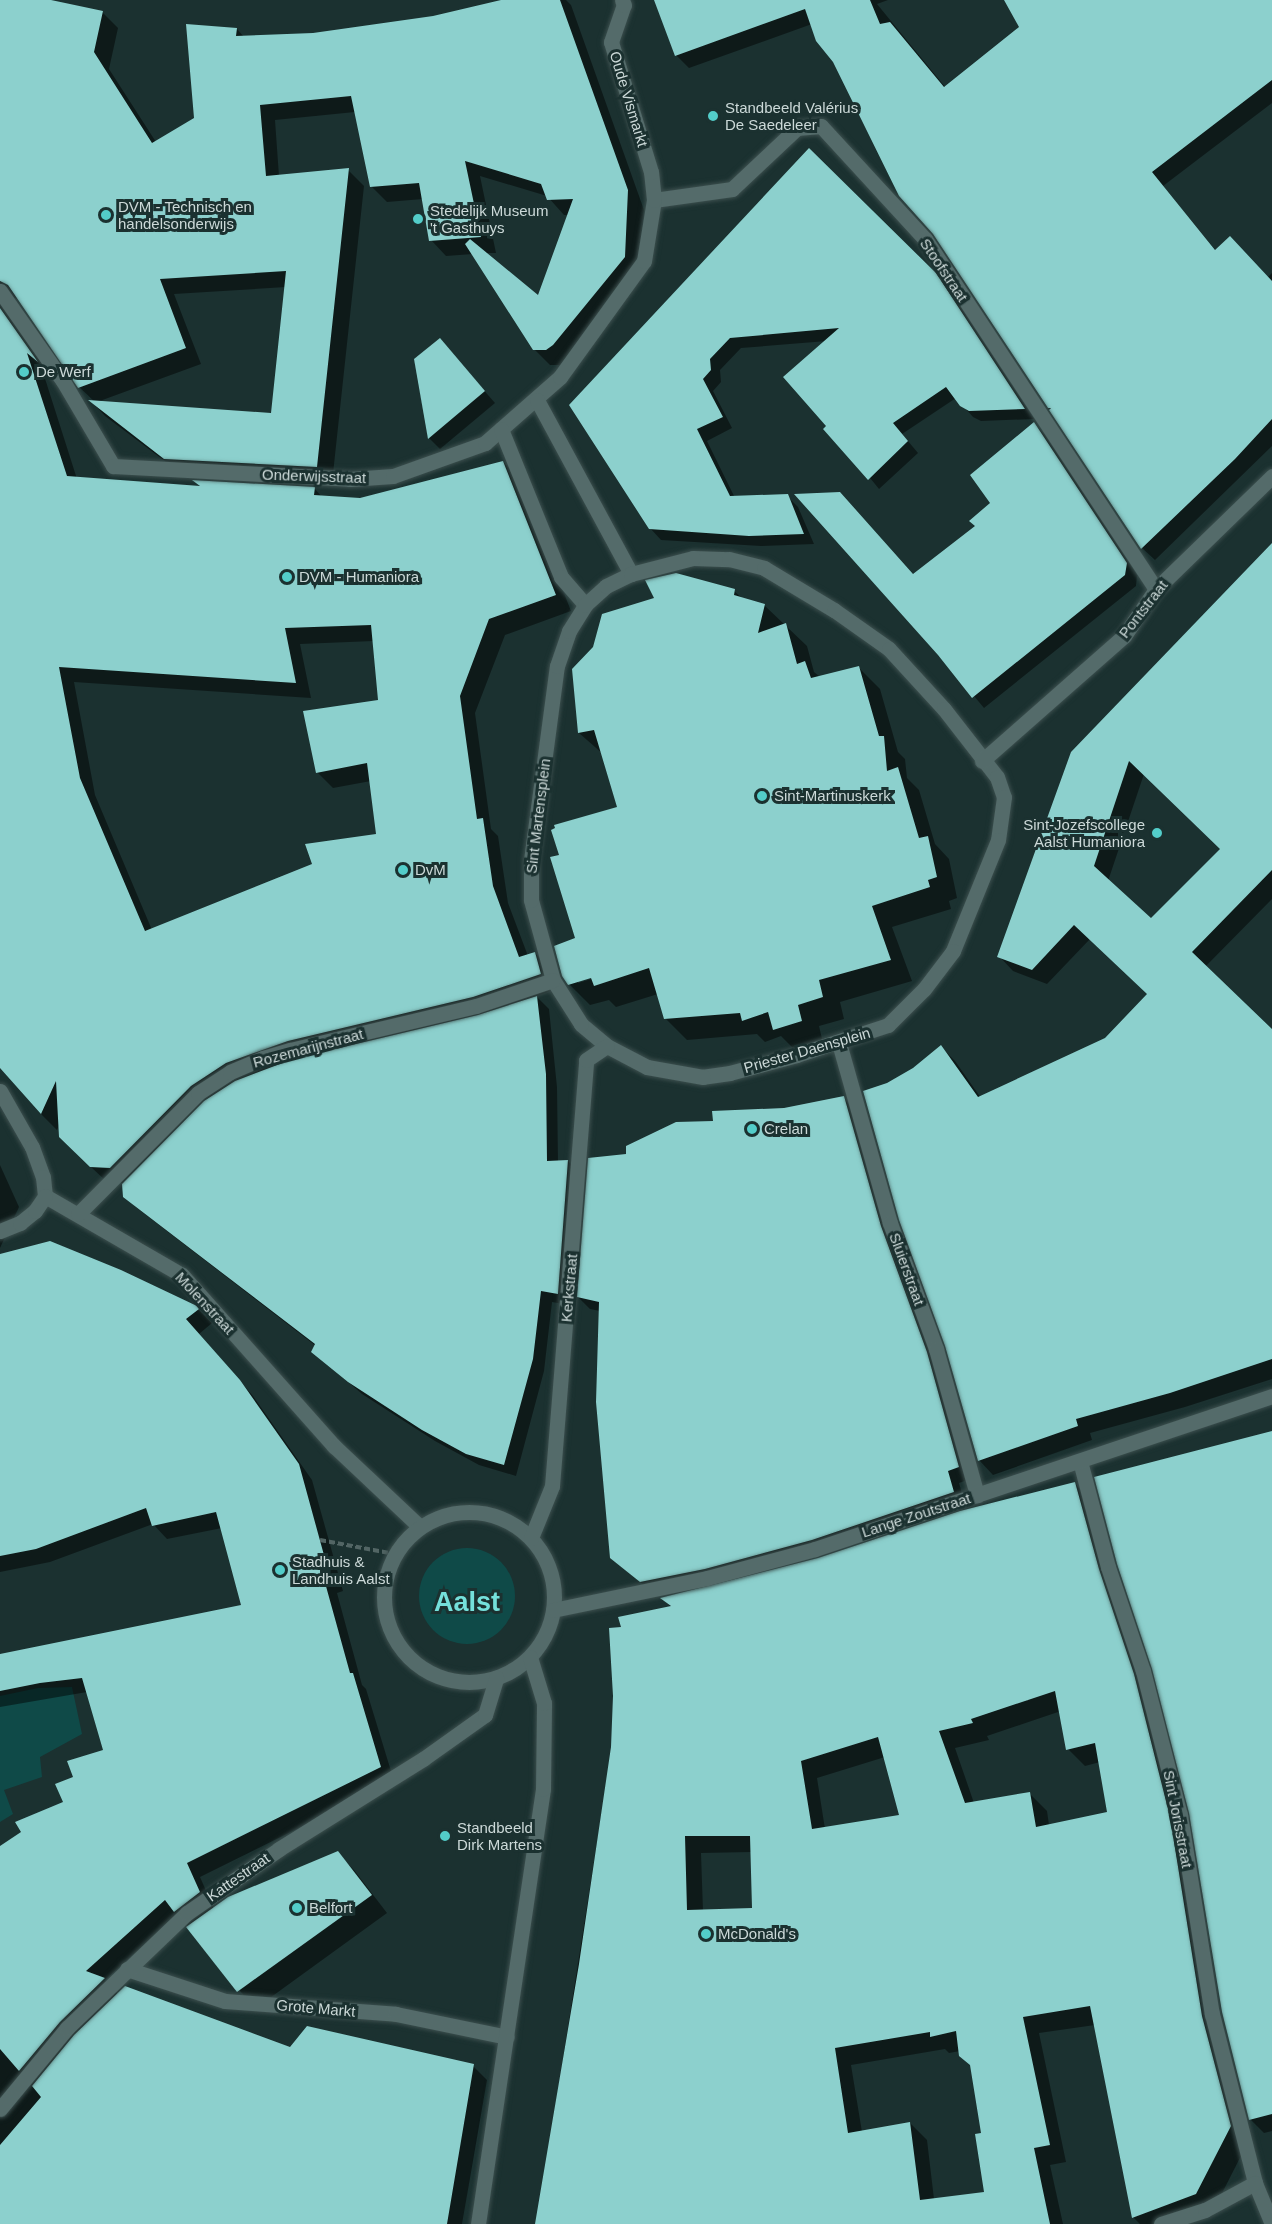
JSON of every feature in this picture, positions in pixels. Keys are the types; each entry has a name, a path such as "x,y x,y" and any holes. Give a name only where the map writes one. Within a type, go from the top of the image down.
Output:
{"street":[{"name":"Oude Vismarkt","path":"622,0 624,5 611,42 651,172 654,200"},
{"name":"Stoofstraat","path":"654,200 732,189 797,128 821,126 925,239 1156,589"},
{"name":"Onderwijsstraat","path":"0,291 63,381 113,466 350,479 393,476 485,443 560,377 644,261 654,200"},
{"path":"537,399 631,574"},
{"path":"501,429 561,577 585,605"},
{"name":"Pontstraat","path":"982,761 1124,636 1156,589 1272,476"},
{"name":"Sint Martensplein","path":"607,1046 581,1024 553,980 531,900 531,860 557,666 569,631 585,605 606,586 631,574 693,558 729,559 764,568 834,610 889,650 944,709 982,761"},
{"name":"Priester Daensplein","path":"607,1046 647,1066 703,1077 730,1073 839,1043 888,1025 924,990 953,951 998,840 1004,797 997,777 982,761"},
{"name":"Rozemarijnstraat","path":"78,1214 198,1093 230,1072 290,1050 476,1006 553,980"},
{"name":"Sluierstraat","path":"839,1043 890,1223 936,1349 977,1495"},
{"name":"Kerkstraat","path":"531,1538 552,1486 586,1060 607,1046"},
{"path":"0,1090 32,1147 43,1177 45,1196 35,1211 20,1223 0,1231"},
{"name":"Molenstraat","path":"45,1196 182,1275 334,1446 420,1527"},
{"name":"Lange Zoutstraat","path":"553,1610 707,1578 794,1555 1272,1396"},
{"name":"Sint Jorisstraat","path":"1080,1461 1108,1567 1143,1671 1180,1815 1212,2014 1255,2183 1272,2223"},
{"path":"465,1511 489,1514 512,1523 531,1538 549,1568 554,1584 553,1610 545,1635 530,1657 514,1670 496,1678 456,1682 422,1669 402,1650 388,1626 383,1598 386,1571 399,1546 420,1527 441,1515 465,1511"},
{"path":"478,2224 543,1788 544,1703 530,1657"},
{"name":"Kattestraat","path":"0,2109 67,2028 187,1913 279,1849 423,1760 485,1715 496,1678"},
{"name":"Grote Markt","path":"127,1969 225,2001 396,2014 507,2037"},
{"path":"1161,2224 1205,2210 1255,2183"}],"path":[{"path":"320,1540 395,1554"}],"shaded area":[{"path":"467,1548 485,1552 501,1562 511,1578 515,1596 511,1614 501,1630 485,1640 467,1644 449,1640 433,1630 423,1614 419,1596 423,1578 433,1562 449,1552"},
{"path":"72,1687 82,1734 40,1757 42,1777 4,1790 13,1814 0,1822 0,1696 38,1688"}],"building":[{"path":"0,0 51,0 103,11 94,52 152,143 194,118 186,24 237,28 236,36 313,33 433,16 501,0 560,0 628,190 625,257 553,345 546,350 533,350 465,244 470,239 538,295 573,199 547,200 541,184 465,161 481,237 429,241 419,183 370,187 351,96 260,105 266,176 349,168 317,467 164,459 88,400 271,413 286,271 160,279 186,348 78,388 8,285 0,281"},
{"path":"654,0 870,0 880,24 890,22 944,87 1019,27 1004,0 1272,0 1272,80 1152,172 1215,250 1230,236 1272,281 1272,419 1235,459 1141,549 1049,410 1051,408 1048,408 933,234 899,196 833,62 816,41 805,9 675,56"},
{"path":"809,148 936,273 1025,409 969,411 960,406 946,387 893,423 908,441 868,480 823,429 826,426 783,377 839,328 730,338 710,359 711,370 703,379 723,417 697,429 730,496 788,494 804,534 749,536 649,529 569,405"},
{"path":"0,308 38,362 27,353 67,476 200,486 192,480 315,487 314,495 360,498 503,461 556,595 489,619 460,696 477,819 483,818 493,886 519,957 535,952 541,974 473,997 288,1041 226,1063 191,1086 110,1168 90,1167 59,1137 56,1081 41,1114 0,1068","holes":["371,625 378,700 303,711 316,773 367,763 376,834 305,844 312,864 145,931 80,778 59,667 296,683 285,628"]},
{"path":"440,338 485,391 428,439 414,359"},
{"path":"1034,422 1127,563 1125,575 972,698 938,655 794,494 840,492 913,574 975,526 969,521 990,503 970,475"},
{"path":"1272,543 1272,870 1192,952 1272,1029 1272,1359 1170,1393 1076,1419 1078,1426 978,1461 945,1346 899,1220 863,1091 887,1083 913,1068 941,1045 978,1097 1105,1038 1147,994 1074,925 1032,970 997,957 1071,752","holes":["1129,761 1220,849 1151,918 1094,866"]},
{"name":"Sint-Martinuskerk","path":"676,573 735,589 734,595 765,604 758,633 786,623 797,664 805,661 811,678 859,666 879,736 884,736 887,771 898,767 919,838 928,836 937,877 928,880 930,887 872,906 891,960 819,980 823,997 798,1005 802,1021 773,1030 768,1012 742,1021 740,1013 664,1019 649,968 594,986 591,978 568,985 562,976 554,946 575,938 550,857 559,855 551,830 555,828 554,825 617,807 594,730 578,733 572,669 593,647 602,614 654,598 645,580"},
{"path":"537,996 546,1074 547,1161 568,1160 558,1294 541,1291 533,1359 504,1465 466,1454 422,1430 348,1382 311,1352 315,1344 123,1197 122,1184 204,1101 235,1081 293,1059 478,1015"},
{"path":"844,1096 881,1226 927,1352 959,1467 948,1471 954,1492 812,1540 705,1569 640,1582 610,1558 596,1402 599,1302 577,1297 588,1158 626,1154 626,1146 676,1122 713,1121 712,1111 784,1108"},
{"path":"50,1241 121,1270 197,1306 199,1309 186,1319 240,1380 299,1464 330,1577 324,1579 350,1673 353,1673 381,1767 187,1863 200,1892 174,1912 165,1900 86,1971 105,1978 60,2022 19,2071 0,2049 0,1846 21,1832 15,1822 63,1802 55,1784 73,1777 67,1761 103,1750 82,1678 0,1691 0,1654 241,1605 216,1512 152,1526 146,1508 36,1549 0,1556 0,1254"},
{"path":"1272,1431 1272,2114 1249,2120 1222,2012 1189,1813 1152,1669 1117,1564 1094,1477"},
{"path":"1075,1482 1099,1569 1134,1674 1170,1817 1202,2016 1231,2126 1196,2194 1132,2218 1090,2006 1023,2017 1050,2145 1034,2148 1050,2224 535,2224 579,1964 611,1747 613,1696 609,1628 621,1627 618,1617 671,1606 660,1598 818,1558 960,1511","holes":["1055,1691 1066,1750 1095,1743 1107,1812 1036,1827 1030,1792 965,1803 939,1731 973,1723 971,1719","878,1737 899,1815 812,1829 801,1761","685,1836 750,1836 752,1908 687,1910","956,2031 959,2056 970,2065 981,2133 975,2134 984,2192 920,2200 910,2122 848,2133 835,2048 930,2032 930,2037"]},
{"name":"Belfort","path":"338,1851 372,1895 237,1992 186,1927 228,1897"},
{"path":"125,1986 290,2047 307,2026 474,2064 447,2224 0,2224 0,2145 41,2097 32,2086 74,2035"}],"place":[{"name":"Standbeeld Valérius De Saedeleer","path":"713,116"},
{"name":"DVM - Technisch en handelsonderwijs","path":"106,215"},
{"name":"Stedelijk Museum 't Gasthuys","path":"418,219"},
{"name":"De Werf","path":"24,372"},
{"name":"DVM - Humaniora","path":"287,577"},
{"name":"Sint-Martinuskerk","path":"762,796"},
{"name":"Sint-Jozefscollege Aalst Humaniora","path":"1157,833"},
{"name":"DvM","path":"403,870"},
{"name":"Crelan","path":"752,1129"},
{"name":"Stadhuis & Landhuis Aalst","path":"280,1570"},
{"name":"Standbeeld Dirk Martens","path":"445,1836"},
{"name":"Belfort","path":"297,1908"},
{"name":"McDonald's","path":"706,1934"}],"district":[{"name":"Aalst","path":"467,1603"}]}
